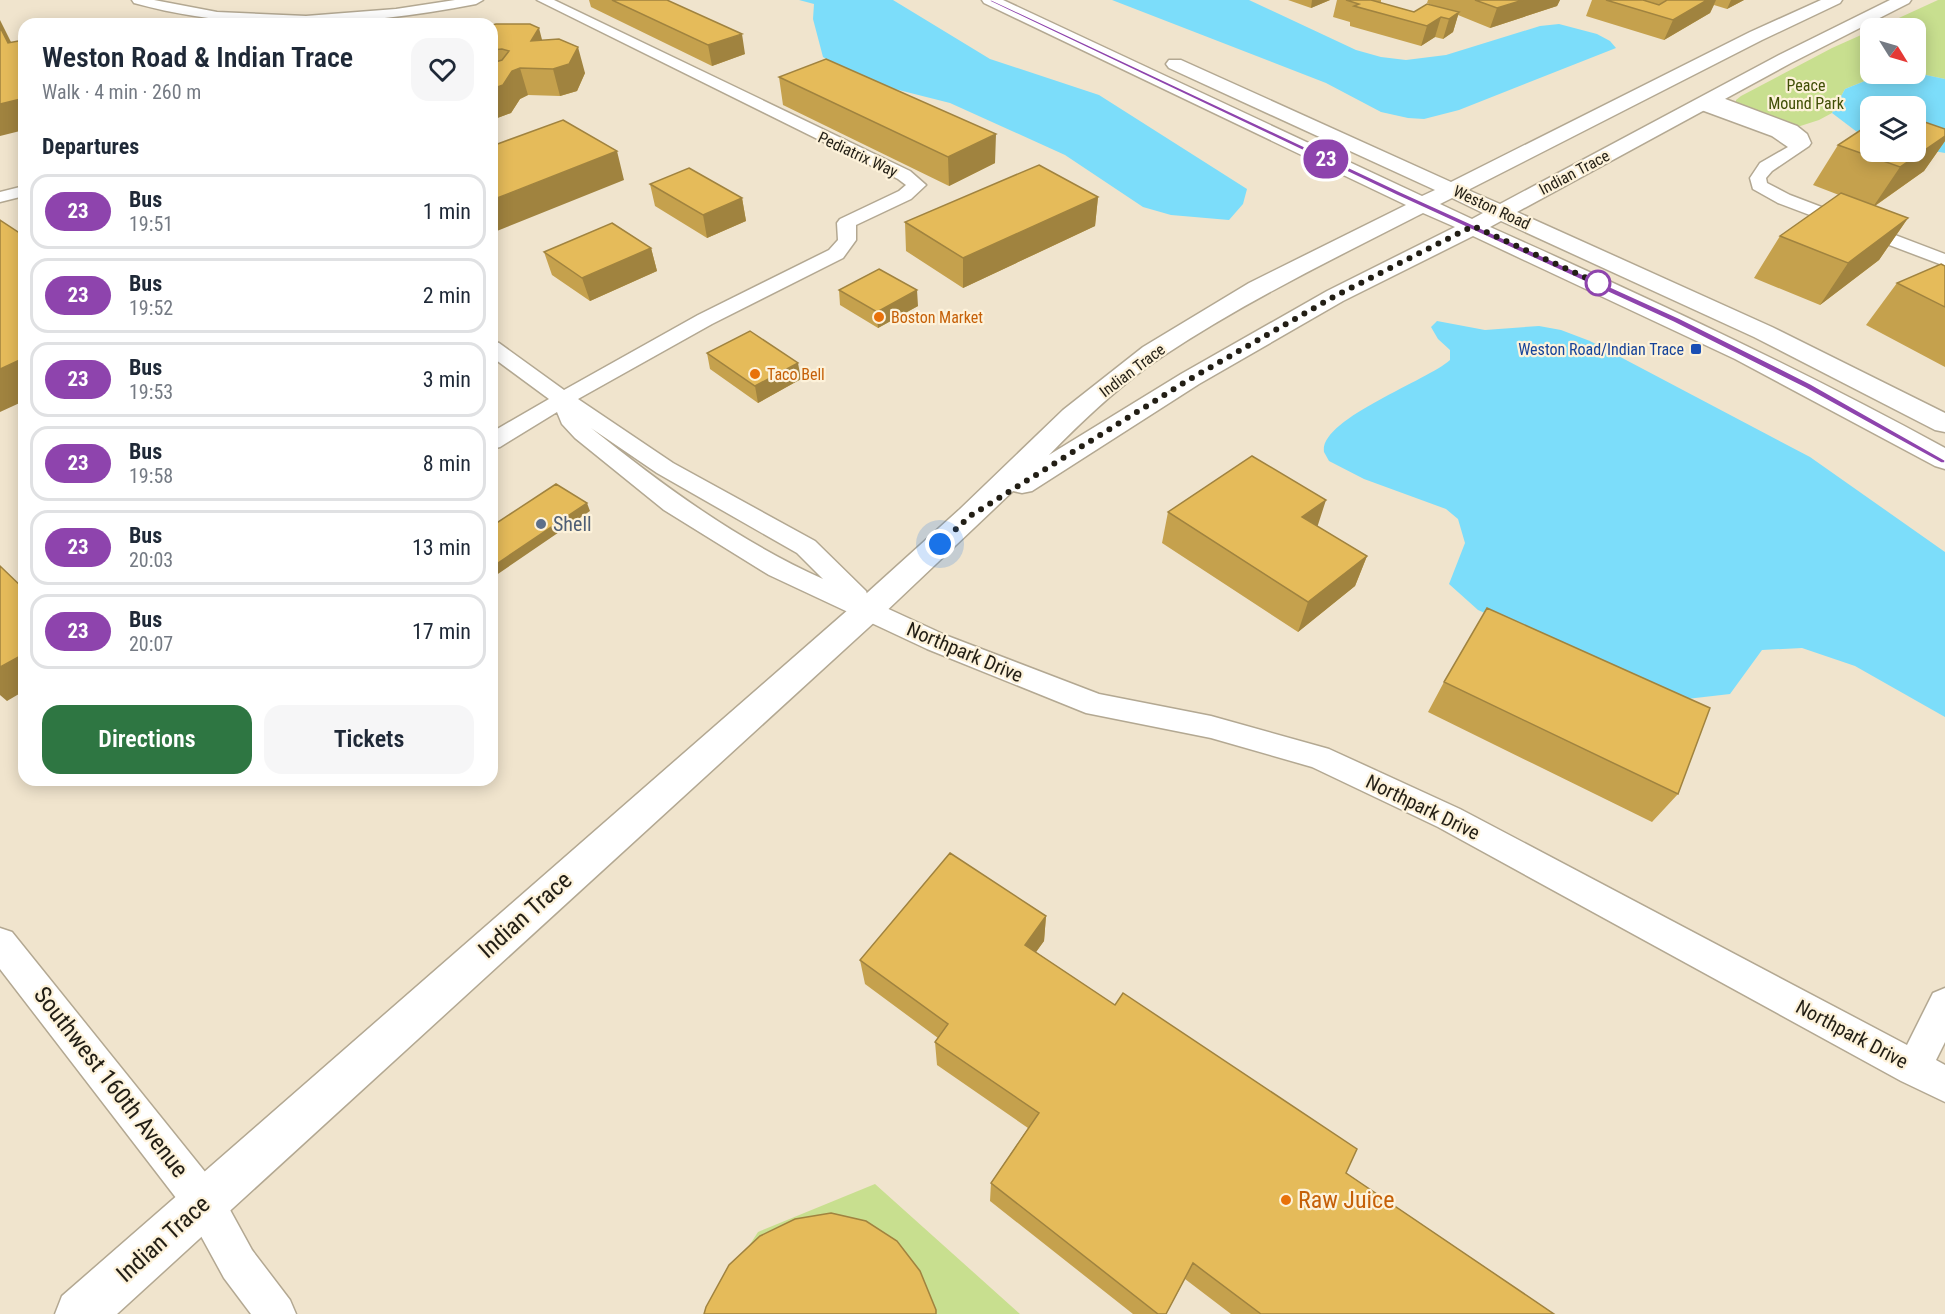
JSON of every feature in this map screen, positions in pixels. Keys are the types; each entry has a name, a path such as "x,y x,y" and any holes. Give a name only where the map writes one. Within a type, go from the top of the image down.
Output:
{"main road":[{"name":"Weston Road","path":"990,0 1758,360 1945,460"},
{"name":"Indian Trace","path":"80,1314 868,610 970,516 1072,416 1152,352 1257,288 1756,36 1834,0"},
{"name":"Indian Trace","path":"970,516 1218,363 1335,296 1502,212 1785,59 1903,0"},
{"name":"Weston Road","path":"1159,56 1763,332 1945,424"}],"street":[{"path":"139,0 183,12 245,18"},
{"path":"200,0 245,7 300,8 409,0"},
{"path":"333,18 415,11 476,0"},
{"name":"Pediatrix Way","path":"544,0 722,86 764,110 904,175 917,185 905,195 846,223 849,235 846,246 836,254 766,286 563,399"},
{"path":"290,18 300,8"},
{"path":"1706,102 1778,133 1799,147 1766,167 1758,178 1760,185 1784,199 1945,260"},
{"path":"0,196 18,192"},
{"name":"Northpark Drive","path":"498,351 563,399 570,418 583,433 672,504 778,569 936,642 1096,705 1211,727 1319,757 1449,818 1945,1084"},
{"path":"498,438 563,399"},
{"name":"Southwest 160th Avenue","path":"0,944 39,990 204,1202 238,1264 276,1314"},
{"path":"1914,1068 1945,1005"}],"green space":[{"name":"Peace Mound Park","path":"1938,0 1945,0 1945,79 1926,75 1926,18 1899,18"},
{"name":"Peace Mound Park","path":"1860,35 1860,83 1845,89 1832,113 1791,129 1736,104 1736,100 1741,96"},
{"path":"875,1184 1020,1314 705,1314 758,1232"}],"water":[{"path":"799,0 893,0 990,59 1099,95 1247,189 1243,204 1229,220 1171,215 1143,207 1065,155 950,103 867,82 823,57 813,19 814,4"},
{"path":"1112,0 1249,0 1356,50 1381,57 1406,60 1446,55 1540,26 1559,24 1597,34 1610,41 1616,48 1459,110 1424,119 1408,118 1381,112 1326,83"},
{"path":"1926,75 1945,79 1945,153 1926,150 1926,96 1860,96 1860,134 1832,113 1845,89 1860,83 1926,84"},
{"path":"1437,321 1485,330 1539,326 1561,330 1590,341 1810,457 1945,552 1945,717 1855,666 1802,648 1762,650 1730,694 1678,700 1478,610 1449,584 1465,543 1458,519 1446,509 1364,479 1329,461 1324,452 1327,439 1338,427 1376,401 1438,369 1450,360 1450,350 1438,339 1431,327"}],"building":[{"path":"612,0 667,0 742,34 708,45"},
{"path":"1346,0 1371,0 1414,12 1427,4 1459,12 1449,19 1441,17 1427,26 1354,6 1359,4"},
{"path":"1475,0 1523,0 1497,8"},
{"path":"1606,0 1643,0 1659,5 1667,0 1707,0 1673,20"},
{"path":"498,24 530,24 539,28 531,41 559,39 578,47 569,64 553,69 520,68 512,71 503,85 498,87 498,61 502,60 509,51 498,49"},
{"path":"0,27 8,43 18,41 18,100 0,104"},
{"path":"826,59 996,134 948,157 779,77"},
{"path":"563,120 617,151 498,198 498,144"},
{"path":"1926,122 1945,129 1945,136 1926,149"},
{"path":"1860,131 1860,153 1838,145"},
{"path":"1886,162 1907,162 1900,167"},
{"path":"1039,165 1098,197 963,258 905,222"},
{"path":"689,168 742,198 703,215 650,184"},
{"path":"1841,193 1908,218 1848,263 1780,236"},
{"path":"0,220 18,232 18,361 0,369"},
{"path":"612,223 651,248 582,278 544,252"},
{"path":"1941,264 1945,266 1945,307 1897,283"},
{"path":"879,269 917,290 877,312 839,290"},
{"path":"750,331 798,363 755,386 707,353"},
{"path":"1252,456 1326,500 1302,517 1367,556 1308,602 1168,512"},
{"name":"Shell","path":"556,484 587,503 498,563 498,522"},
{"path":"0,566 18,583 18,657 0,667"},
{"path":"1487,608 1710,708 1678,794 1444,682"},
{"path":"950,853 1046,916 1025,945 1115,1005 1123,993 1357,1149 1346,1173 1554,1314 1261,1314 1193,1263 1166,1314 1158,1314 991,1183 1039,1113 935,1042 948,1024 860,960"},
{"path":"831,1213 866,1221 897,1241 920,1271 936,1314 704,1314 729,1265 760,1236 795,1219"}],"bus line":[{"name":"23","path":"990,0 1399,193 1676,320 1808,386 1945,460"}],"place":[{"name":"Boston Market","path":"879,317"},
{"name":"Weston Road/Indian Trace","path":"1696,349"},
{"name":"Taco Bell","path":"755,374"},
{"name":"Shell","path":"541,524"},
{"name":"Raw Juice","path":"1286,1200"}],"route":[{"path":"940,544 970,516 1190,379 1335,296 1473,226 1606,287 1598,283"}]}
